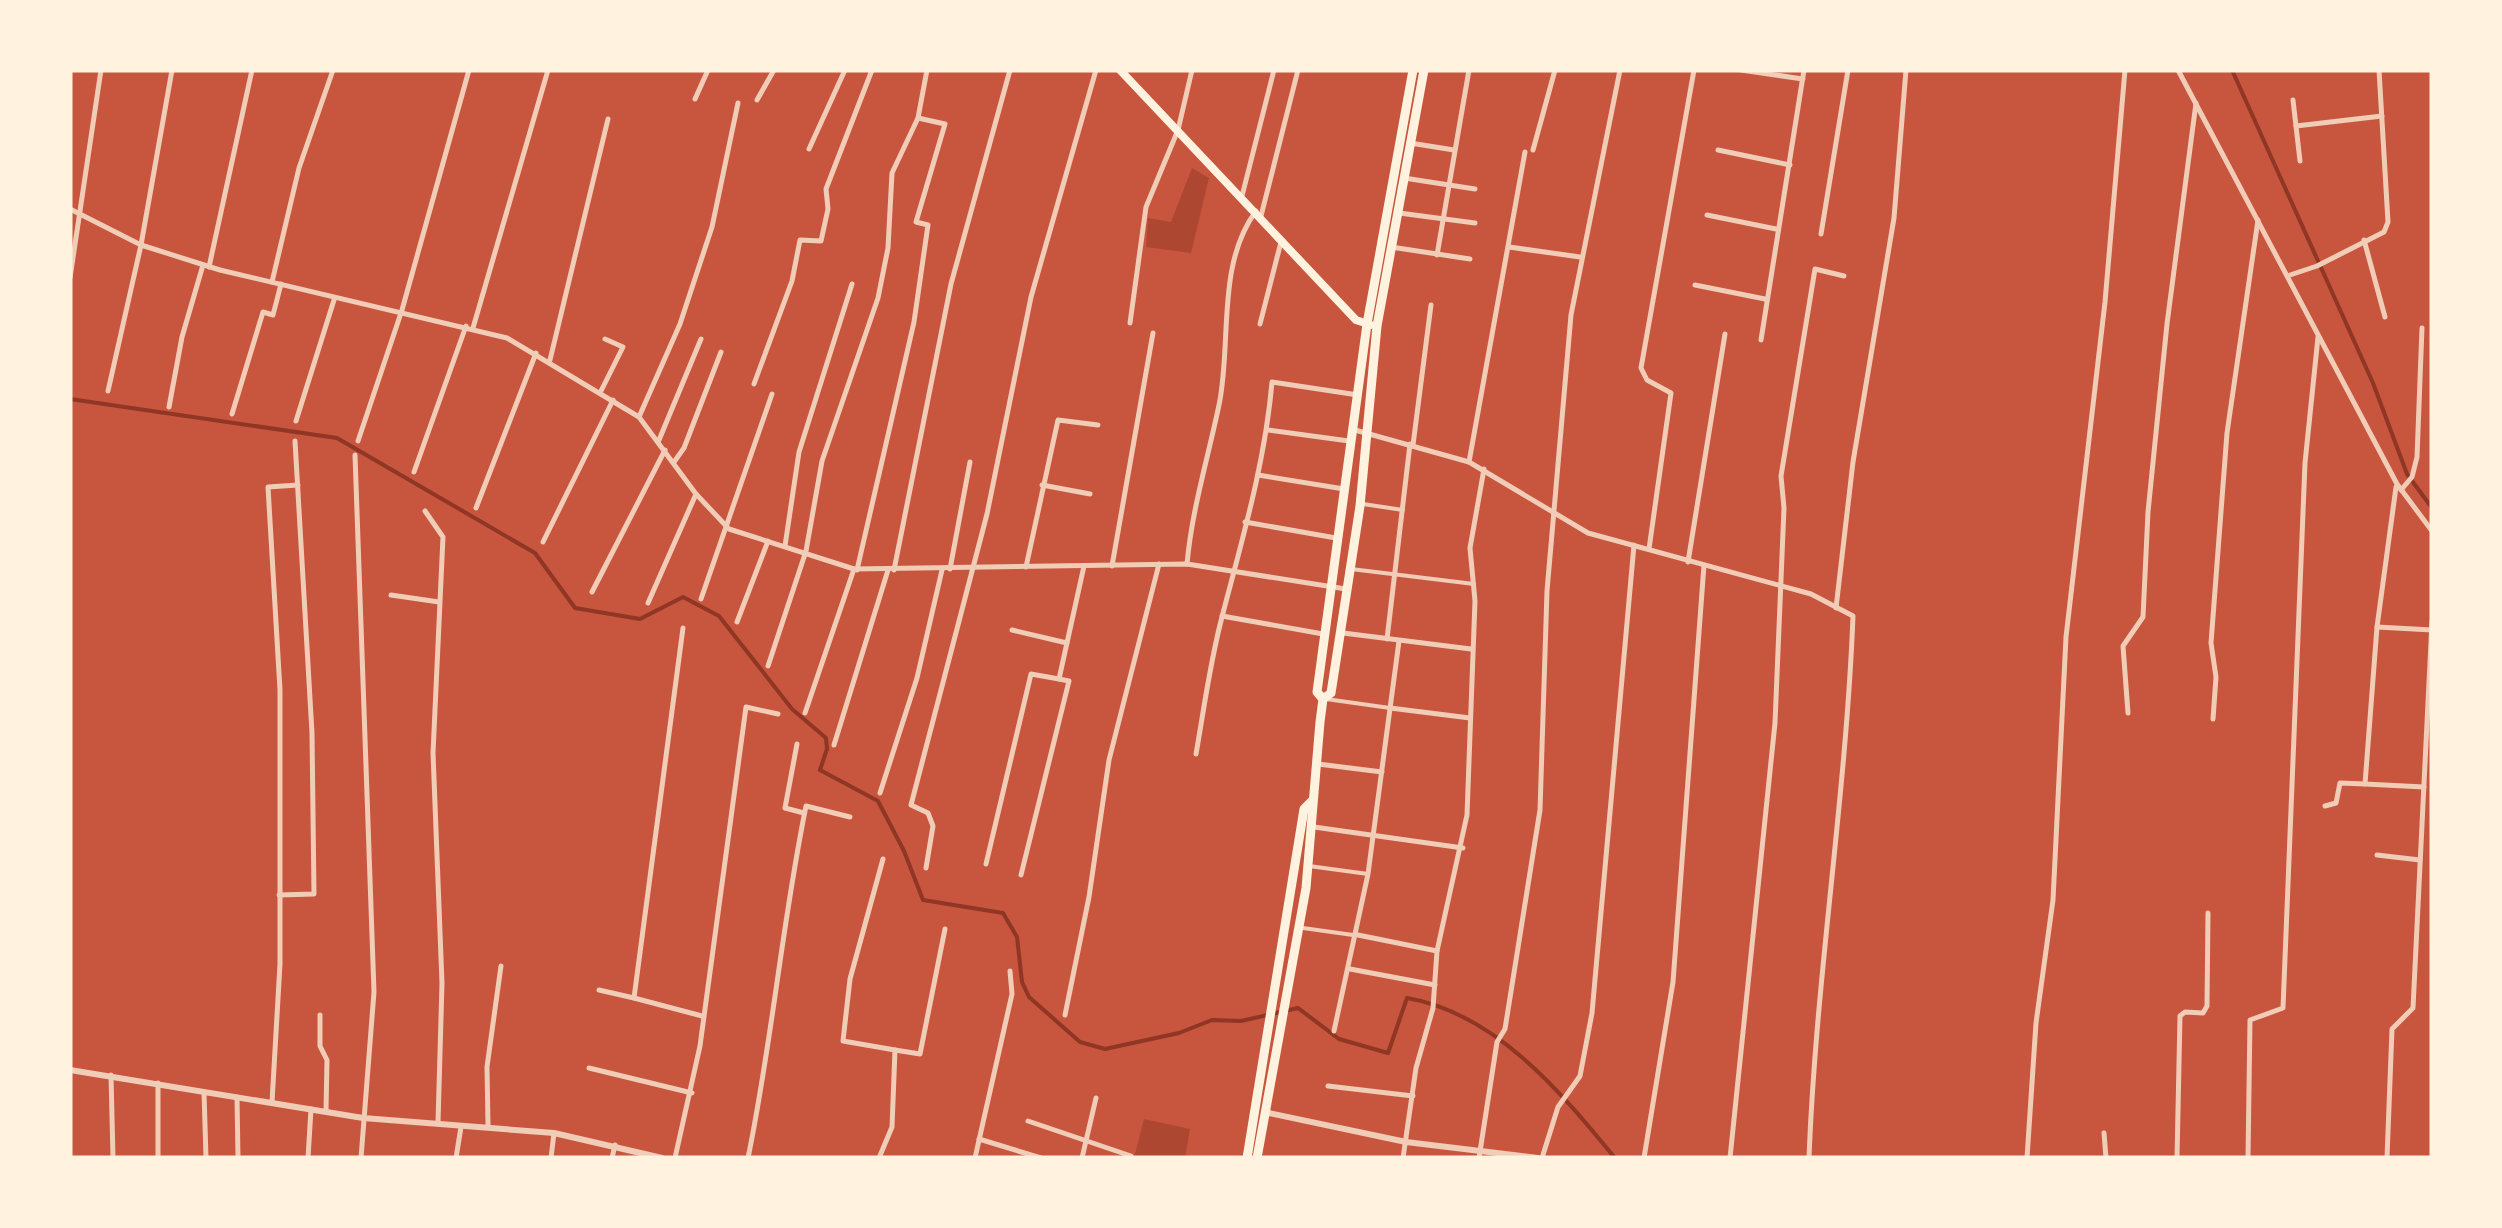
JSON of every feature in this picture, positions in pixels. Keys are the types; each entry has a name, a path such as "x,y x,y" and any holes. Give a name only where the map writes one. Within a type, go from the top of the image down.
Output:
{"main road":[{"path":"1120,70 1356,320 1372,325"},
{"path":"1324,699 1317,692 1354,442 1361,431 1358,395 1408,125 1413,70"},
{"path":"1386,246 1404,178 1410,143 1408,125 1424,70"},
{"path":"1274,1028 1284,1007 1306,888 1324,699 1331,693 1351,569 1360,503 1361,431 1372,325"},
{"path":"1247,1158 1260,1111 1274,1028 1272,1007 1304,810 1312,801"},
{"path":"1293,887 1306,888"},
{"path":"1257,1158 1260,1111"}],"street":[{"path":"70,278 101,70"},
{"path":"108,391 142,245 172,70"},
{"path":"168,407 182,337 206,266 252,70"},
{"path":"272,282 299,168 333,70"},
{"path":"358,441 402,310 469,70"},
{"path":"414,472 470,327 548,70"},
{"path":"695,100 708,70"},
{"path":"757,100 774,70"},
{"path":"809,149 845,70"},
{"path":"754,384 792,280 800,240 821,242 828,208 826,189 872,70"},
{"path":"768,666 806,551 822,461 878,298 888,248 892,173 918,118 927,70"},
{"path":"834,745 891,570 951,284 1010,70"},
{"path":"926,868 933,826 928,813 911,805 974,568 1030,297 1096,70"},
{"path":"1130,323 1146,206 1178,130 1192,70"},
{"path":"1242,196 1274,70"},
{"path":"1187,564 1191,527 1219,404 1229,289 1237,254 1259,214 1298,70"},
{"path":"1437,254 1469,70"},
{"path":"1533,150 1555,70"},
{"path":"1479,1158 1497,1042 1505,1029 1540,810 1553,516 1580,257 1620,70"},
{"path":"1649,548 1670,393 1647,380 1642,368 1694,70"},
{"path":"1741,70 1803,79"},
{"path":"1761,340 1764,300 1804,70"},
{"path":"1822,234 1848,70"},
{"path":"1836,608 1852,462 1894,218 1906,70"},
{"path":"2026,1158 2036,1023 2052,900 2066,637 2105,302 2125,70"},
{"path":"2178,70 2399,488 2432,531"},
{"path":"2288,276 2384,232 2388,222 2379,70"},
{"path":"2293,100 2300,161"},
{"path":"639,417 680,324 712,226 738,103"},
{"path":"2128,713 2124,646 2144,617 2184,164 2196,103"},
{"path":"2296,126 2382,116"},
{"path":"805,712 856,570 914,322 928,225 916,222 945,124 918,118"},
{"path":"550,360 608,119"},
{"path":"1410,143 1454,150"},
{"path":"1718,150 1790,164"},
{"path":"1469,462 1524,152"},
{"path":"1404,178 1475,189"},
{"path":"70,209 142,245 206,266 334,300 402,310 470,327 536,353 639,417 696,494 729,528 856,570 1187,564 1348,589"},
{"path":"1397,213 1475,223"},
{"path":"1707,215 1776,229"},
{"path":"2213,720 2216,677 2211,644 2227,433 2258,217"},
{"path":"1260,324 1282,239"},
{"path":"2364,240 2386,316"},
{"path":"1386,246 1470,259"},
{"path":"1509,247 1580,257"},
{"path":"1730,1158 1775,723 1784,498 1780,476 1815,268 1844,276"},
{"path":"232,414 262,312 273,315 281,284"},
{"path":"785,546 800,452 852,284"},
{"path":"1695,286 1764,300"},
{"path":"296,421 334,300"},
{"path":"1387,639 1431,304"},
{"path":"2365,784 2377,628 2399,488 2411,480 2422,328"},
{"path":"1112,566 1153,333"},
{"path":"1688,562 1725,334"},
{"path":"2248,1158 2250,1020 2283,1008 2305,463 2318,337"},
{"path":"600,393 623,347 605,338"},
{"path":"659,440 701,338"},
{"path":"674,462 684,448 721,352"},
{"path":"476,508 536,353"},
{"path":"1196,754 1222,616 1238,572 1245,522 1268,430 1272,382 1358,395"},
{"path":"702,599 772,394"},
{"path":"543,542 612,400"},
{"path":"1026,567 1058,420 1098,425"},
{"path":"1268,430 1354,442"},
{"path":"1361,431 1469,462 1553,516 1588,532 1780,584 1811,594 1853,616 1849,728 1823,950 1809,1158"},
{"path":"279,895 314,894 312,733 295,440"},
{"path":"592,592 665,450"},
{"path":"355,455 374,992 361,1158"},
{"path":"880,793 917,678 970,462"},
{"path":"1403,1158 1434,997 1437,951 1463,848 1474,584 1470,548 1484,469"},
{"path":"1258,475 1348,489"},
{"path":"272,1102 280,690 268,487 298,485"},
{"path":"1042,485 1090,494"},
{"path":"648,603 696,494"},
{"path":"1360,503 1403,510"},
{"path":"426,511 443,537 433,754 442,982 438,1123"},
{"path":"1245,522 1341,539"},
{"path":"737,622 768,541"},
{"path":"1260,1111 1406,1142 1540,1158 1558,1107 1568,1099 1580,1076 1592,1014 1634,544"},
{"path":"1064,1014 1088,897 1108,760 1159,564"},
{"path":"1644,1158 1673,982 1704,565"},
{"path":"1060,679 1084,566"},
{"path":"1351,569 1474,584"},
{"path":"391,595 438,602"},
{"path":"1222,616 1326,634"},
{"path":"2387,1158 2392,1030 2413,1008 2432,621"},
{"path":"634,998 684,628"},
{"path":"2377,628 2432,630"},
{"path":"1012,630 1067,643"},
{"path":"1340,632 1470,649"},
{"path":"1334,1031 1358,935 1399,641"},
{"path":"986,864 1030,674 1069,681 1021,875"},
{"path":"1324,699 1470,718"},
{"path":"676,1158 692,1094 746,707 778,714"},
{"path":"798,744 785,808 804,813"},
{"path":"1315,764 1382,772"},
{"path":"2324,806 2336,803 2340,784 2424,787"},
{"path":"748,1158 786,906 806,806 850,817"},
{"path":"1314,827 1463,848"},
{"path":"2376,855 2420,860"},
{"path":"884,860 850,979 843,1041 920,1054 945,929"},
{"path":"1309,866 1368,874"},
{"path":"2178,1158 2180,1016 2204,1013 2207,1006 2208,913"},
{"path":"1299,927 1437,951"},
{"path":"488,1125 487,1067 502,966"},
{"path":"1350,969 1435,985"},
{"path":"975,1158 1012,994 1010,971"},
{"path":"599,990 702,1016"},
{"path":"320,1015 320,1046 328,1060 326,1111"},
{"path":"879,1158 892,1126 894,1050"},
{"path":"589,1068 692,1094"},
{"path":"70,1070 364,1118 554,1133 662,1158"},
{"path":"111,1075 113,1158"},
{"path":"158,1083 158,1158"},
{"path":"1328,1086 1412,1096"},
{"path":"204,1092 206,1158"},
{"path":"238,1097 238,1158"},
{"path":"1082,1158 1096,1098"},
{"path":"308,1158 312,1108"},
{"path":"1028,1120 1131,1156"},
{"path":"456,1158 462,1124"},
{"path":"550,1158 554,1133"},
{"path":"2104,1133 2106,1158"},
{"path":"979,1140 1022,1156 1042,1158"},
{"path":"612,1158 615,1145"}],"shaded area":[{"path":"1192,168 1209,178 1191,253 1146,247 1148,218 1171,222"},
{"path":"1144,1119 1190,1129 1185,1158 1134,1158"}],"waterway":[{"path":"2232,70 2373,383 2407,474 2432,508"},
{"path":"70,399 337,438 535,553 575,608 640,619 683,597 719,616 792,709 826,738 827,749 820,770 878,801 923,900 1003,913 1017,937 1022,982 1029,997 1080,1042 1105,1049 1179,1033 1212,1020 1241,1021 1298,1008 1339,1039 1388,1053 1407,998 1439,1006 1497,1038 1548,1082 1615,1158"}]}
